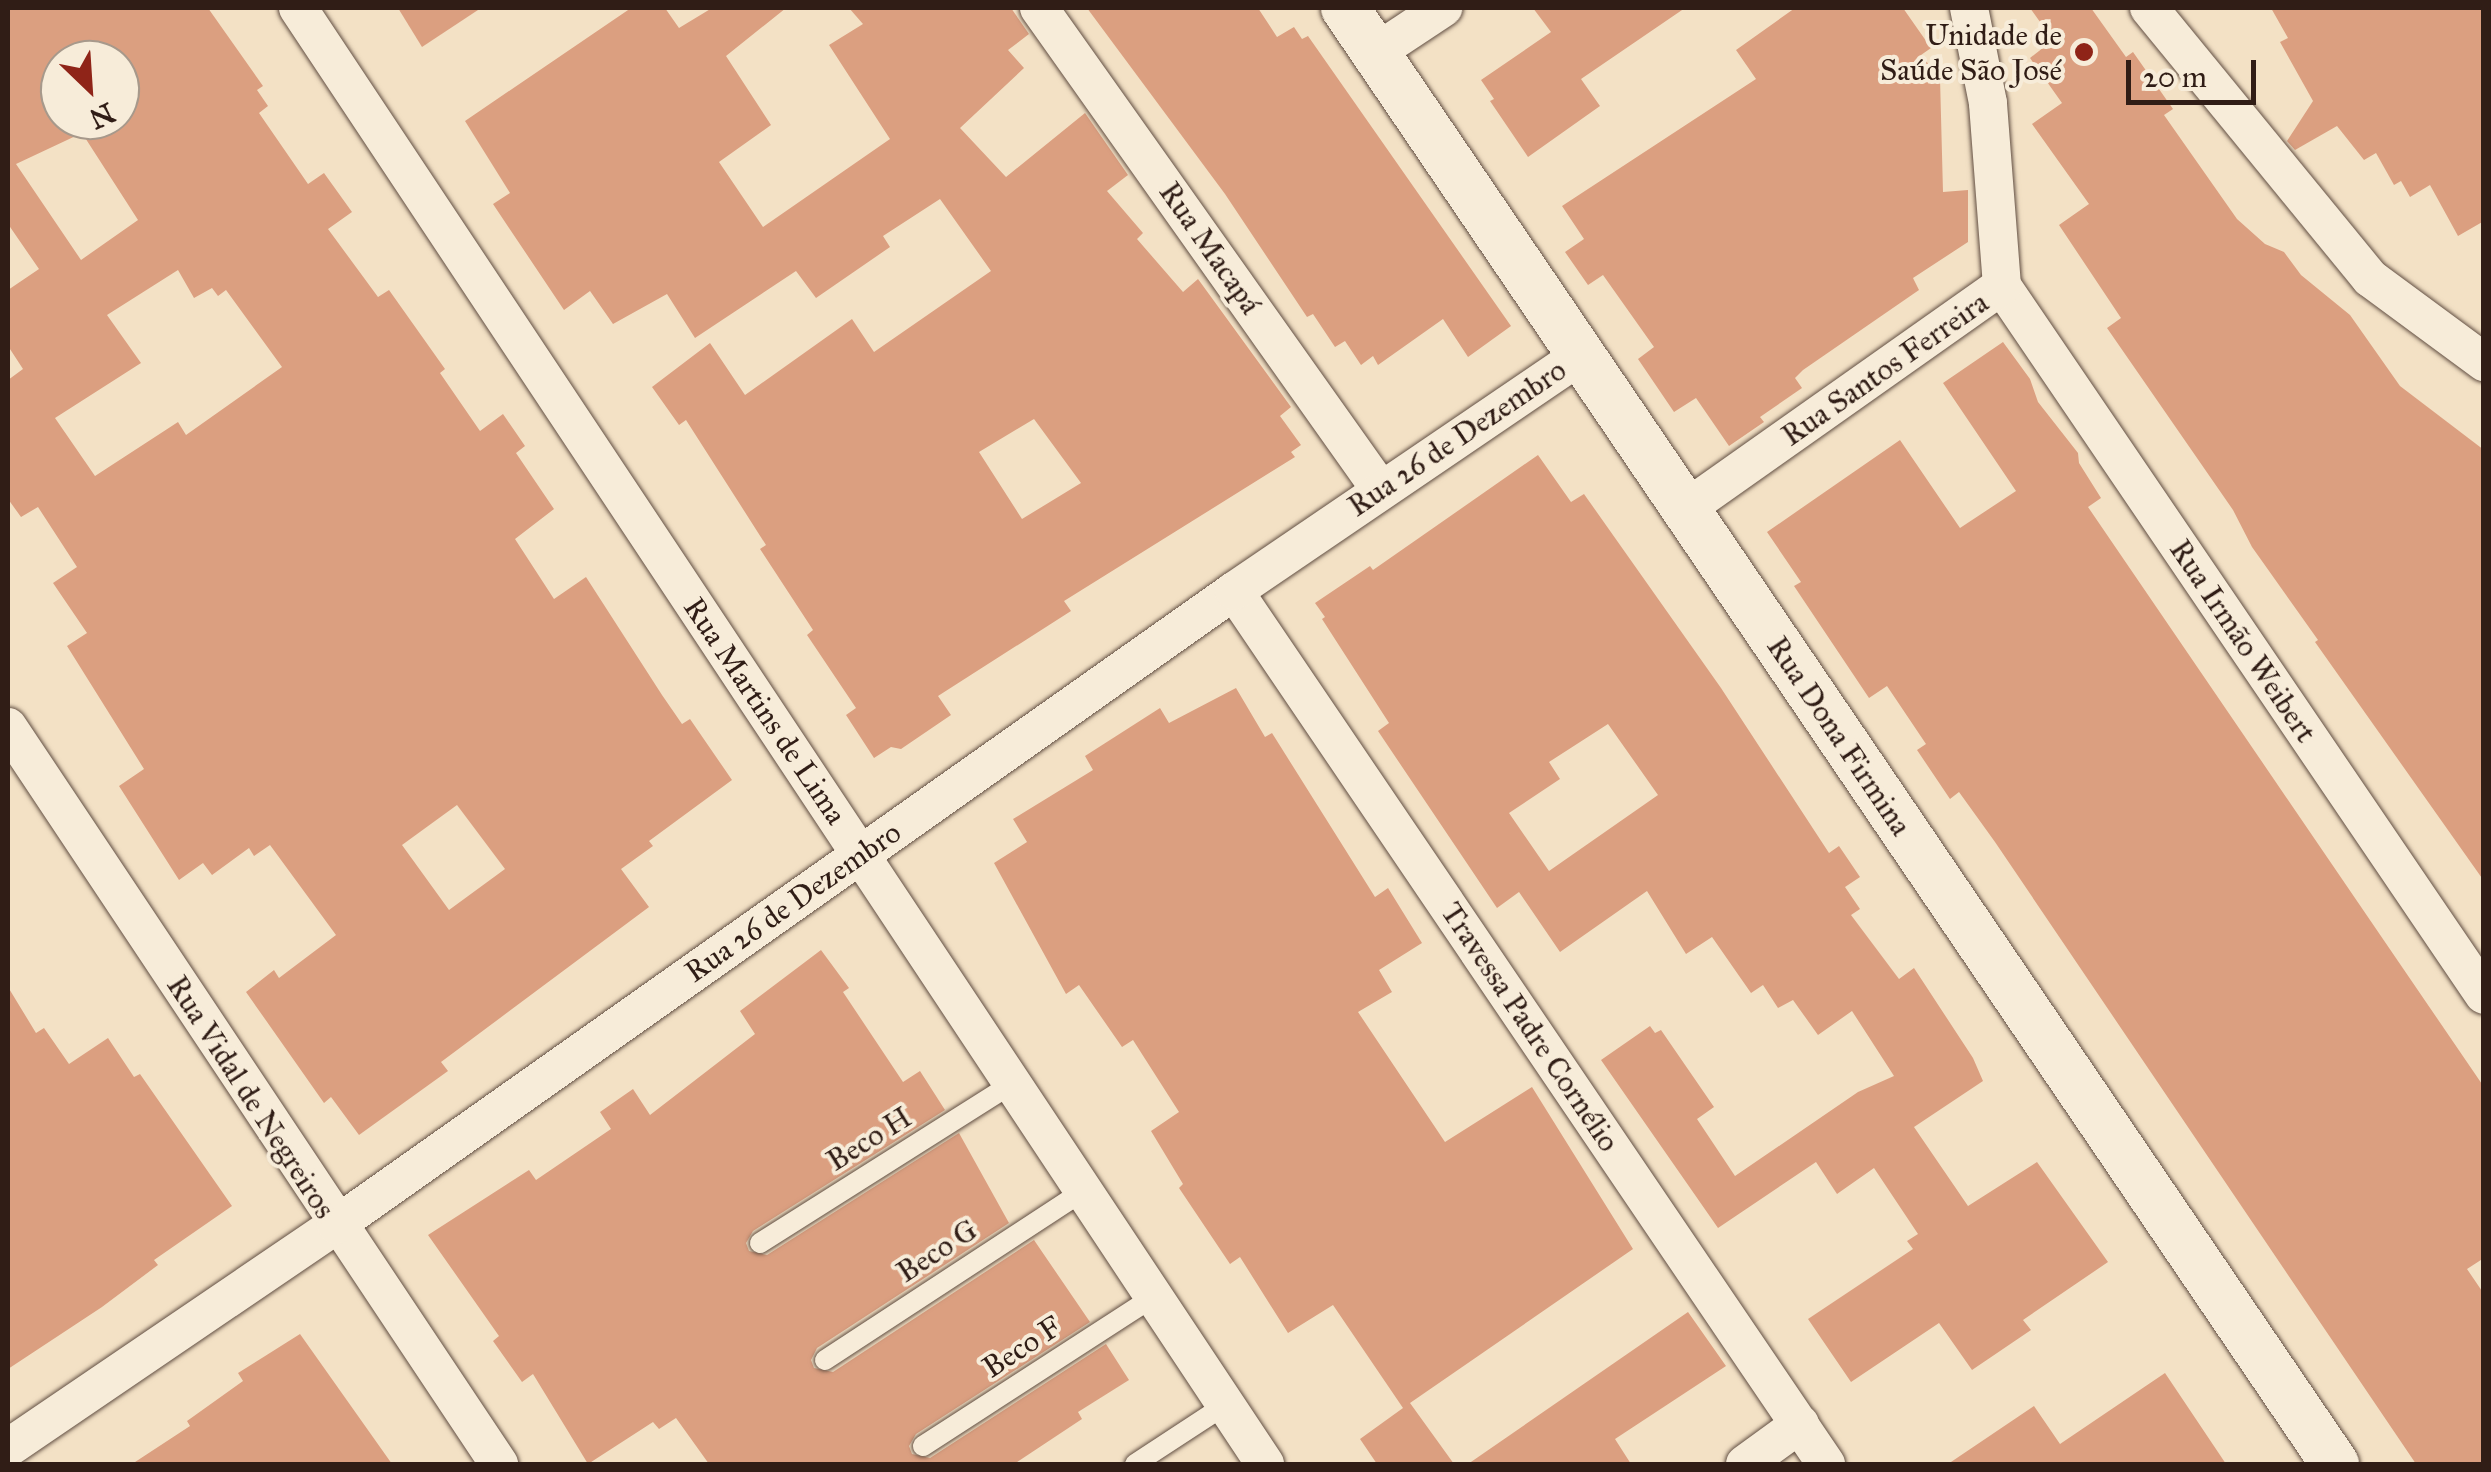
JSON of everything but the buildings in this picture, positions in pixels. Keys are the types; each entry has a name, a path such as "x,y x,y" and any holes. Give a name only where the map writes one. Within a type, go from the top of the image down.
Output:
{"street":[{"name":"Rua Martins de Lima","path":"298,8 1265,1464"},
{"name":"Rua Macapá","path":"1039,8 1380,489"},
{"name":"Rua Dona Firmina","path":"1344,8 2335,1464"},
{"path":"1375,53 1444,8"},
{"name":"Rua Santos Ferreira","path":"1684,510 2002,286 1988,103 1969,8"},
{"path":"2149,8 2370,278 2484,362"},
{"name":"Rua Irmão Weibert","path":"2002,286 2484,995"},
{"name":"Rua 26 de Dezembro","path":"8,1448 336,1225 1380,489 1578,357"},
{"name":"Travessa Padre Cornélio","path":"1234,591 1826,1464"},
{"name":"Rua Vidal de Negreiros","path":"8,727 336,1225 499,1464"},
{"path":"1745,1464 1800,1424"}],"lane":[{"name":"Beco H","path":"760,1244 1010,1085"},
{"name":"Beco G","path":"824,1360 1082,1192"},
{"name":"Beco F","path":"923,1446 1153,1298"},
{"path":"1135,1464 1225,1405"}],"place":[{"name":"Unidade de Saúde São José","path":"2084,52"}]}
